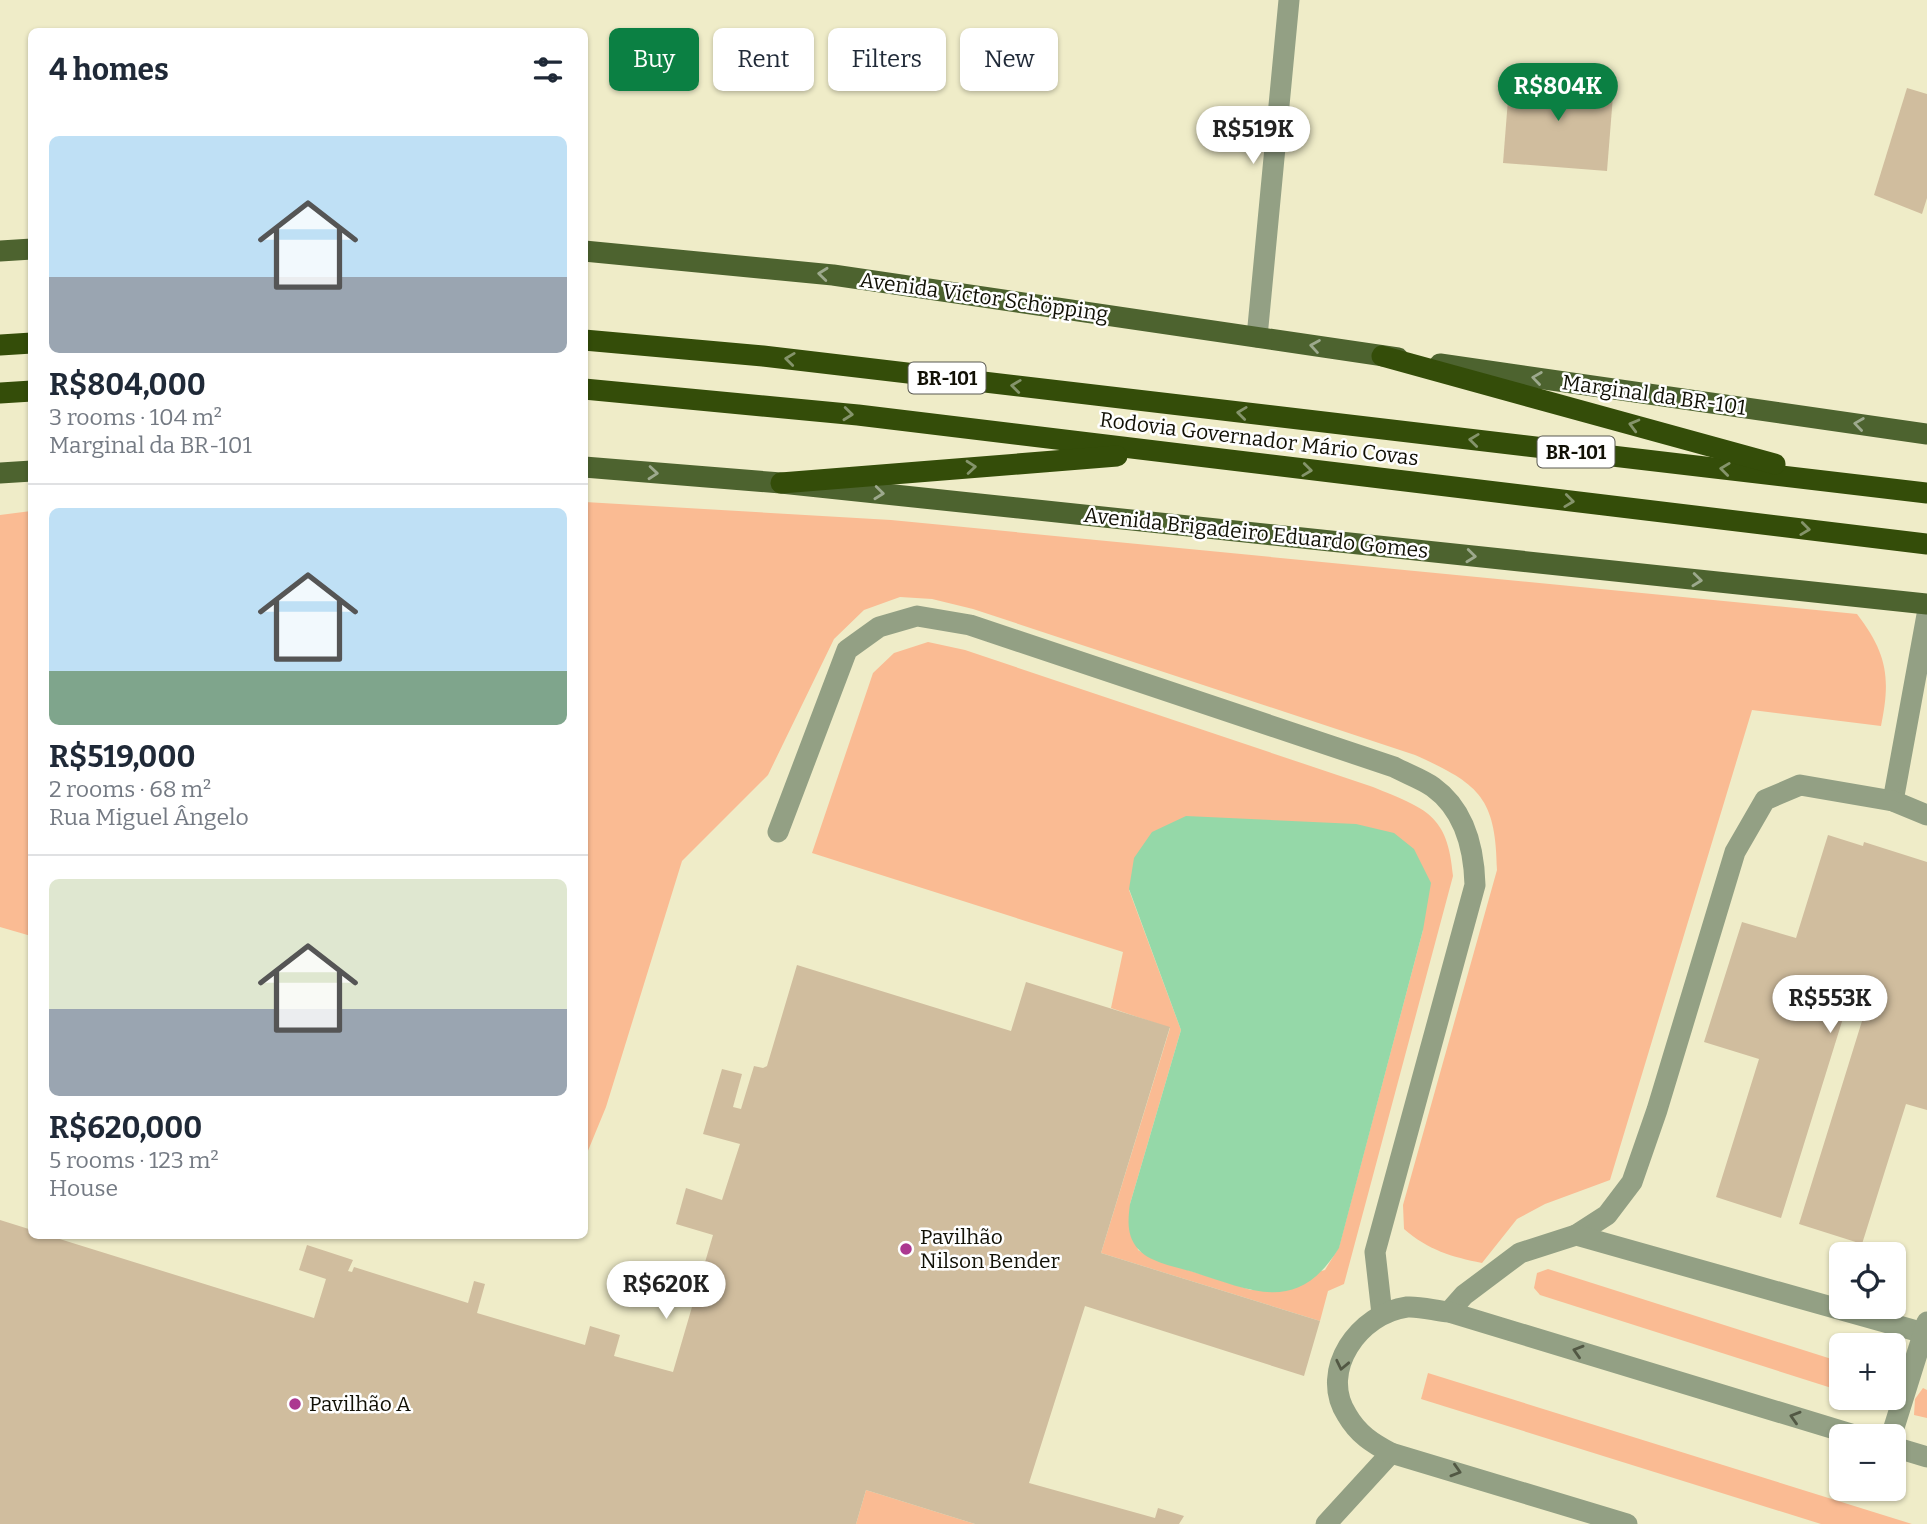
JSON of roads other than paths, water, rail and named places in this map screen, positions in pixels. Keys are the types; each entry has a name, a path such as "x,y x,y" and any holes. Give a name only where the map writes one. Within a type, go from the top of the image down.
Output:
{"highway":[{"name":"Rodovia Governador Mário Covas","path":"588,340 763,356 1927,493"},
{"path":"0,345 28,343"},
{"path":"1382,356 1841,482"},
{"name":"Rodovia Governador Mário Covas","path":"588,389 858,415 1927,544"},
{"path":"0,394 28,391"},
{"path":"780,483 1167,453"}],"main road":[{"path":"0,251 28,249"},
{"name":"Avenida Victor Schöpping","path":"588,251 833,275 1382,356"},
{"name":"Marginal da BR-101","path":"1382,356 1927,434"},
{"name":"Avenida Brigadeiro Eduardo Gomes","path":"588,467 780,483 1927,604"},
{"path":"0,474 28,471"}],"street":[{"path":"1257,337 1289,0"},
{"path":"1894,801 1927,615"},
{"path":"778,832 847,650 879,627 917,616 983,629 1394,767 1434,788 1462,820 1474,853 1475,885 1375,1252 1382,1314"},
{"path":"1449,1312 1464,1295 1520,1254 1576,1235 1607,1215 1632,1182 1657,1110 1735,852 1765,800 1800,785 1894,801 1927,815"},
{"path":"1576,1235 1926,1329 1895,1424"},
{"path":"1626,1524 1391,1453 1364,1438 1345,1413 1338,1382 1343,1356 1358,1331 1382,1314 1408,1307 1449,1312 1829,1427"},
{"path":"1906,1451 1927,1457"},
{"path":"1326,1524 1391,1453"}],"place":[{"name":"Pavilhão Nilson Bender","path":"906,1249"},
{"name":"Pavilhão A","path":"295,1404"}]}
